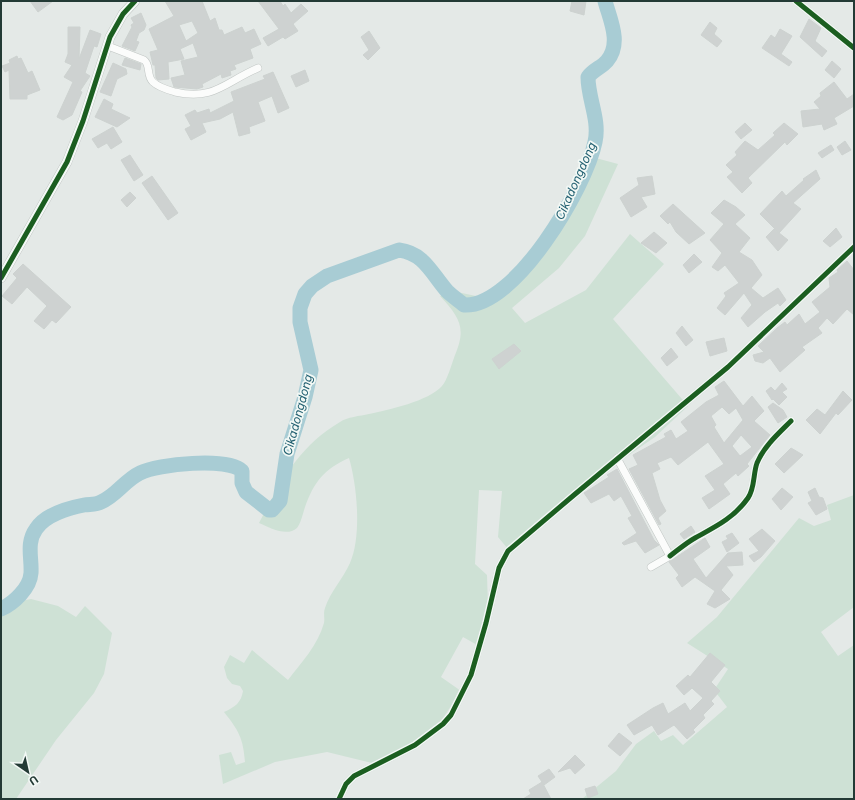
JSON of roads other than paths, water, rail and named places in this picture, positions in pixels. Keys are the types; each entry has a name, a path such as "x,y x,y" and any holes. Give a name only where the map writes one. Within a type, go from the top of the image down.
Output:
{"street":[{"path":"1,278 45,204 67,162 83,121 110,37 119,20 135,1"},
{"path":"796,1 854,48"},
{"path":"108,46 144,60 148,64 149,76 154,82 162,88 184,94 207,94 258,68"},
{"path":"339,799 346,784 354,776 415,745 447,720 456,707 471,675 504,558 529,532 728,367 854,247"},
{"path":"651,567 694,539 721,525 744,504 752,488 757,464 772,440 791,420"},
{"path":"617,458 670,556"}],"waterway":[{"name":"Cikadongdong","path":"1,609 16,599 28,584 31,573 30,545 33,534 40,524 51,516 64,510 84,505 97,504 116,492 140,473 162,467 192,463 223,464 234,467 242,471 242,483 246,492 269,510 272,510 280,501 287,454 305,397 311,370 300,322 300,308 305,294 312,286 327,276 399,250 415,255 427,265 447,291 464,305 484,301 505,287 525,267 545,242 563,214 578,187 589,162 595,142 596,126 588,77 592,72 607,61 614,47 614,31 605,1"}]}
